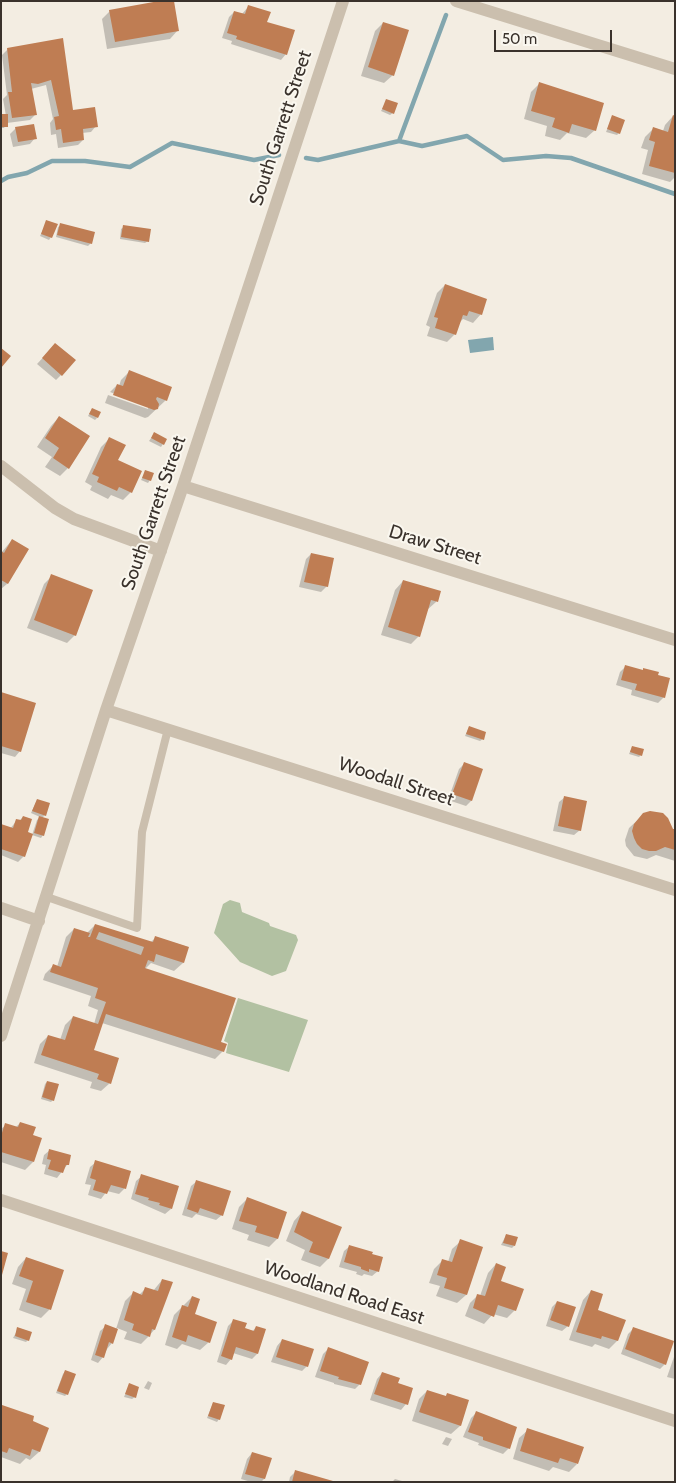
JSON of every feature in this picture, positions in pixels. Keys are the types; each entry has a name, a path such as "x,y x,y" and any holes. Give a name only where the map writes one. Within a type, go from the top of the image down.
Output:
{"street":[{"name":"South Garrett Street","path":"1,1036 106,710 183,486 343,1"},
{"path":"456,1 675,69"},
{"path":"1,466 55,508 74,519 161,551"},
{"name":"Draw Street","path":"183,486 675,640"},
{"name":"Woodall Street","path":"106,710 675,890"},
{"path":"1,908 39,921"},
{"name":"Woodland Road East","path":"1,1200 675,1421"}],"lane":[{"path":"46,897 137,928 142,832 168,729"}],"green space":[{"path":"230,900 240,903 242,912 269,923 270,926 296,935 298,940 286,971 272,976 240,962 214,933 223,904"},
{"path":"238,998 308,1020 289,1072 226,1053 228,1043 224,1041"}],"water":[{"path":"493,337 494,350 470,353 468,340"}],"building":[{"path":"159,1 174,1 179,31 115,42 109,10"},
{"path":"248,5 271,12 267,22 295,30 287,55 236,39 237,36 227,33 234,11 245,14"},
{"path":"383,22 409,30 394,76 368,67"},
{"path":"63,38 73,110 95,107 98,127 83,129 84,140 63,143 61,129 56,130 54,117 59,116 51,80 38,84 31,83 37,115 12,118 8,92 12,92 7,48"},
{"path":"539,82 604,103 596,131 572,124 569,133 552,127 555,118 531,111"},
{"path":"386,99 398,103 394,114 382,109"},
{"path":"1,114 8,114 8,127 1,127"},
{"path":"612,115 625,120 620,134 607,129"},
{"path":"673,115 675,116 675,173 649,166 655,142 649,140 653,127 668,132"},
{"path":"34,124 37,139 18,142 15,127"},
{"path":"46,220 58,224 52,238 41,234"},
{"path":"60,223 95,232 92,244 57,235"},
{"path":"123,225 151,229 149,242 121,237"},
{"path":"445,284 487,299 482,315 469,311 467,316 463,315 456,335 435,328 438,318 434,317"},
{"path":"55,343 76,360 62,376 42,358"},
{"path":"1,348 11,356 1,368"},
{"path":"129,370 172,387 167,401 157,397 158,409 154,410 113,395 117,384 123,386"},
{"path":"92,408 101,412 98,418 89,414"},
{"path":"59,416 90,436 69,469 53,458 59,448 45,438"},
{"path":"154,432 167,439 164,445 151,438"},
{"path":"109,437 126,445 118,460 142,471 132,493 119,487 117,491 97,482 99,477 92,474"},
{"path":"145,470 154,473 151,481 142,478"},
{"path":"12,539 29,549 8,584 1,580 1,551 4,553"},
{"path":"311,553 334,558 328,587 304,582"},
{"path":"51,574 93,590 76,636 34,620"},
{"path":"403,580 441,591 438,602 431,600 420,637 388,627"},
{"path":"625,665 659,672 658,675 670,678 665,698 635,690 637,684 621,680"},
{"path":"1,692 36,703 21,752 1,746"},
{"path":"469,726 486,732 484,740 466,734"},
{"path":"632,746 644,749 642,756 630,752"},
{"path":"464,762 483,769 472,801 452,794"},
{"path":"564,796 587,801 581,831 558,826"},
{"path":"37,799 50,803 46,816 32,811"},
{"path":"650,811 663,813 668,818 673,829 675,829 675,850 665,847 656,851 649,851 642,849 637,844 632,831 634,824 643,813"},
{"path":"23,816 32,819 28,832 33,834 25,857 1,849 1,824 13,828 16,819 21,820"},
{"path":"39,816 49,819 44,836 34,833"},
{"path":"95,924 153,942 155,936 189,947 184,963 156,954 154,962 148,960 145,968 236,998 221,1042 227,1044 224,1052 106,1014 94,1050 119,1058 111,1084 97,1079 99,1074 41,1055 48,1035 65,1040 73,1016 98,1024 106,1002 95,998 98,988 50,972 53,964 61,967 74,928 90,933 88,937 90,937","holes":["99,932 144,947 141,955 96,939"]},
{"path":"47,1081 59,1084 54,1101 42,1097"},
{"path":"20,1122 36,1127 33,1135 42,1138 34,1162 1,1152 1,1136 5,1123 18,1127"},
{"path":"49,1149 71,1155 69,1165 66,1165 63,1173 48,1169 51,1160 47,1159"},
{"path":"95,1160 131,1171 126,1189 111,1185 107,1194 93,1190 96,1180 90,1178"},
{"path":"141,1174 179,1186 172,1209 148,1200 149,1198 135,1194"},
{"path":"196,1180 231,1191 223,1216 200,1208 198,1213 187,1209"},
{"path":"247,1197 287,1212 278,1239 255,1232 257,1226 239,1221"},
{"path":"302,1211 342,1227 329,1259 309,1252 313,1242 294,1232"},
{"path":"506,1234 518,1237 515,1246 503,1243"},
{"path":"460,1239 483,1247 467,1295 444,1288 447,1278 437,1275 442,1259 452,1262"},
{"path":"349,1245 383,1257 379,1272 369,1269 369,1272 361,1269 361,1267 344,1262"},
{"path":"1,1251 8,1253 2,1275 1,1275"},
{"path":"26,1257 64,1270 51,1310 26,1302 33,1281 19,1276"},
{"path":"496,1263 506,1267 501,1281 524,1289 516,1311 498,1305 494,1317 473,1308 477,1294 485,1296"},
{"path":"162,1279 173,1282 155,1330 152,1329 150,1337 132,1330 134,1324 124,1320 133,1291 142,1295 145,1287 158,1291"},
{"path":"591,1290 603,1294 598,1310 626,1320 618,1341 602,1336 601,1339 576,1332"},
{"path":"192,1296 200,1299 195,1314 217,1322 210,1343 188,1335 186,1342 172,1337 182,1305 188,1307"},
{"path":"557,1301 576,1307 569,1327 550,1320"},
{"path":"233,1319 247,1323 245,1328 254,1331 256,1326 266,1329 258,1354 236,1347 232,1360 221,1356"},
{"path":"105,1324 118,1329 113,1344 109,1342 104,1358 95,1355"},
{"path":"17,1327 32,1332 29,1341 15,1336"},
{"path":"633,1327 674,1341 666,1365 625,1349"},
{"path":"282,1339 314,1349 308,1367 276,1357"},
{"path":"328,1347 369,1362 361,1385 338,1379 339,1377 320,1371"},
{"path":"65,1370 76,1374 68,1395 57,1391"},
{"path":"382,1372 400,1378 398,1383 413,1388 408,1405 374,1394"},
{"path":"129,1383 139,1387 136,1398 125,1394"},
{"path":"427,1390 446,1396 447,1393 469,1400 461,1426 419,1412"},
{"path":"213,1402 225,1405 220,1420 208,1416"},
{"path":"2,1405 34,1416 33,1421 49,1428 40,1452 32,1449 30,1456 9,1448 7,1453 1,1451"},
{"path":"476,1411 517,1427 510,1449 483,1440 483,1437 468,1432"},
{"path":"527,1428 584,1447 578,1464 560,1458 558,1463 520,1451"},
{"path":"252,1452 272,1458 265,1479 245,1474"},
{"path":"295,1470 333,1481 333,1482 292,1482"}],"waterway":[{"path":"306,158 318,160 399,141 446,15"},
{"path":"399,141 422,146 467,136 503,160 546,156 571,158 675,194"},
{"path":"1,181 8,177 27,173 52,161 85,161 130,167 172,143 254,160 279,155"}]}
